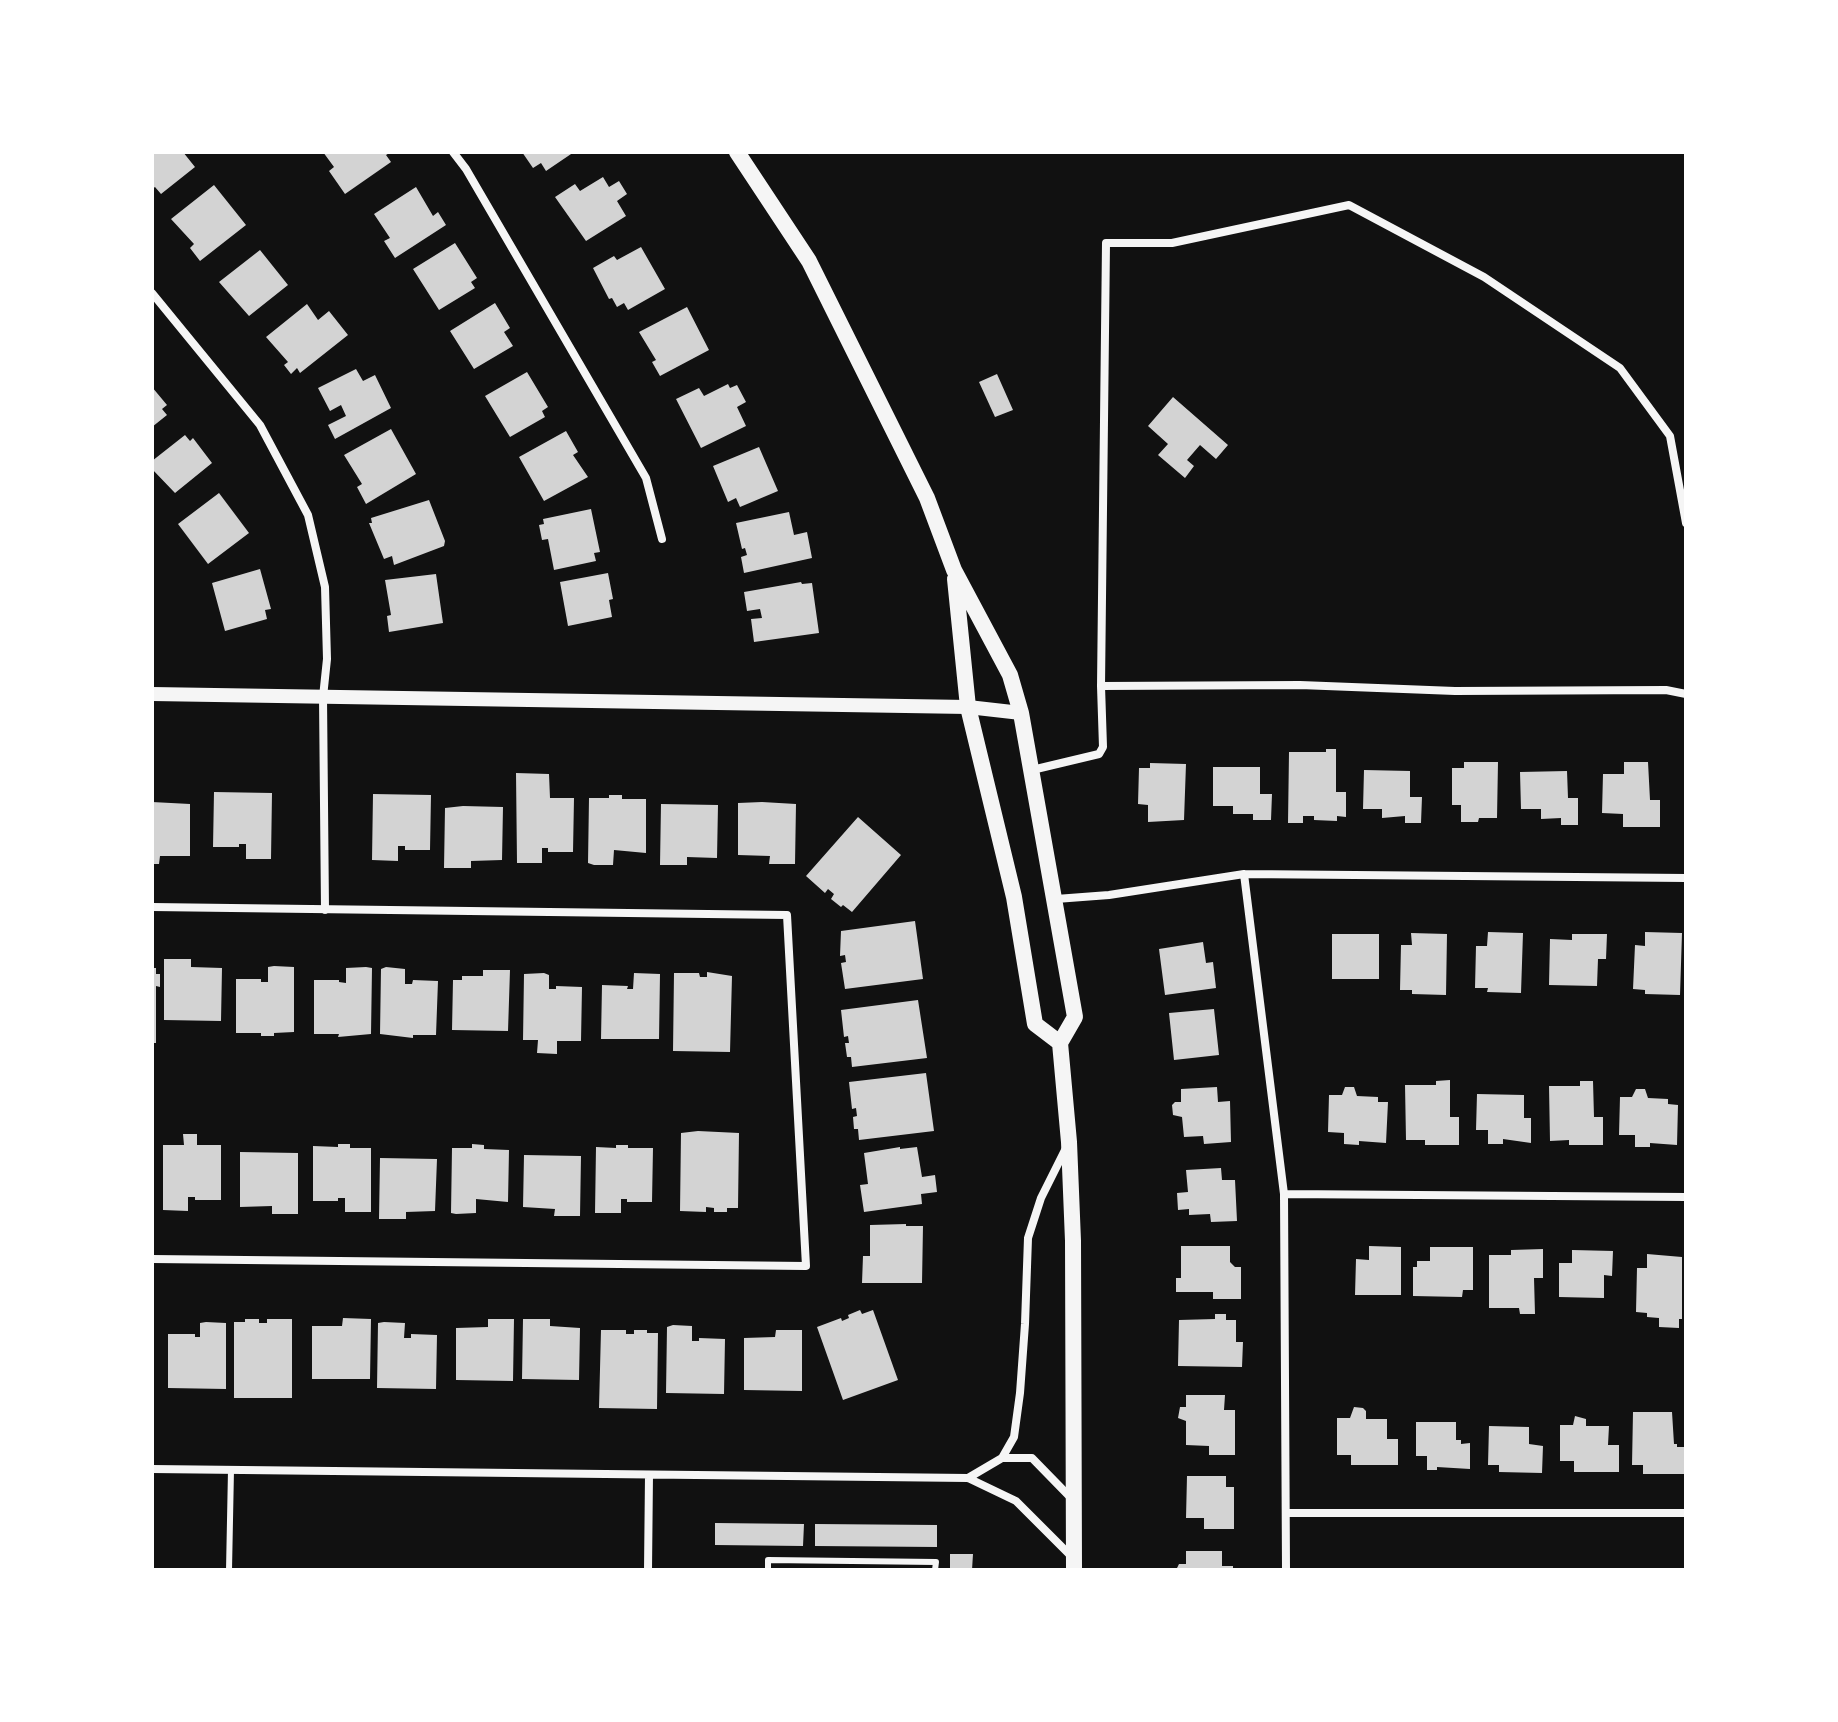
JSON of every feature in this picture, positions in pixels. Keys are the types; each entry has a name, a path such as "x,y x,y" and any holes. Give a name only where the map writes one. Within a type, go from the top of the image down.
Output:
{"main road":[{"path":"737,152 809,261 927,498 954,570 1010,675 1021,713 1075,1017 1060,1043 1069,1142 1073,1241 1074,1565"},
{"path":"954,570 968,707 1014,897 1035,1024 1060,1043"}],"street":[{"path":"453,152 466,169 646,478 662,539"},
{"path":"1032,770 1099,754 1103,747 1106,243 1172,243 1349,205 1484,277 1620,368 1670,436 1686,523"},
{"path":"152,293 260,425 308,515 325,587 325,910"},
{"path":"1101,686 1300,685 1455,691 1666,690 1686,694"},
{"path":"152,694 968,707 1021,713"},
{"path":"1244,874 1284,1194 1286,1570"},
{"path":"1056,899 1109,895 1244,874 1686,878"},
{"path":"152,907 787,915 806,1266 152,1259"},
{"path":"968,1478 1002,1458 1014,1437 1025,1324 1028,1238 1041,1198 1069,1142"},
{"path":"1284,1194 1686,1197"},
{"path":"1002,1458 1032,1458 1075,1504"},
{"path":"152,1469 968,1478 1016,1501 1074,1565"},
{"path":"648,1570 649,1475"},
{"path":"1287,1513 1686,1513"}],"lane":[{"path":"229,1570 231,1470"},
{"path":"768,1570 768,1560 936,1562 935,1570"}],"building":[{"path":"152,152 183,152 195,167 161,194 155,187 152,189"},
{"path":"323,152 391,152 386,155 391,162 345,194 329,171 334,167"},
{"path":"522,152 574,152 546,171 541,163 533,168"},
{"path":"603,177 609,187 619,181 627,194 617,201 626,216 586,241 555,197 575,184 580,191"},
{"path":"214,185 246,225 200,261 190,248 194,244 171,219"},
{"path":"416,187 433,216 438,212 446,225 395,258 384,241 390,238 374,214"},
{"path":"455,243 477,278 471,282 475,288 439,310 413,269"},
{"path":"641,247 665,289 628,310 624,303 617,307 612,298 609,299 593,268 614,256 617,260"},
{"path":"260,250 288,285 249,316 219,282"},
{"path":"495,303 510,328 504,332 513,346 474,369 450,331"},
{"path":"307,304 318,320 329,311 348,335 300,373 297,368 291,374 284,365 288,362 266,337"},
{"path":"687,307 709,350 660,376 652,362 656,360 639,332"},
{"path":"356,369 363,381 375,375 391,408 335,439 328,425 346,416 341,405 330,411 318,388"},
{"path":"527,372 548,407 542,411 545,417 510,437 485,396"},
{"path":"997,374 1013,410 995,417 979,382"},
{"path":"728,384 730,388 737,385 746,402 737,407 746,426 701,448 676,399 699,388 704,396"},
{"path":"152,387 167,405 162,409 167,415 152,427"},
{"path":"1173,397 1228,445 1216,459 1200,445 1187,460 1194,466 1185,478 1158,455 1168,444 1148,426"},
{"path":"391,429 416,474 366,504 357,487 362,484 344,455"},
{"path":"566,431 578,452 573,455 588,477 544,501 519,457"},
{"path":"185,435 190,441 193,438 212,463 175,493 152,469 152,461"},
{"path":"759,447 778,491 740,507 736,498 728,502 713,466"},
{"path":"219,493 249,533 208,564 178,524"},
{"path":"429,500 445,541 444,546 394,565 392,556 384,559 369,523 372,523 371,518"},
{"path":"591,509 600,552 594,553 596,561 554,570 548,539 542,540 539,525 544,524 543,519"},
{"path":"789,512 794,535 807,532 812,558 744,573 741,557 747,555 745,548 742,549 736,523"},
{"path":"260,569 271,609 265,610 267,619 225,631 212,583"},
{"path":"608,573 613,599 609,600 612,617 568,626 560,582"},
{"path":"436,574 443,623 389,632 387,616 391,615 385,580"},
{"path":"801,582 812,583 819,633 754,642 751,619 762,618 760,609 747,611 744,592"},
{"path":"1326,749 1336,749 1336,792 1346,792 1346,817 1337,816 1337,821 1303,816 1303,823 1288,823 1289,752 1326,752"},
{"path":"1464,762 1498,762 1497,818 1461,822 1461,805 1452,805 1452,768 1464,768"},
{"path":"1624,762 1648,762 1650,800 1660,800 1660,827 1623,827 1623,814 1602,813 1603,774 1624,774"},
{"path":"1150,763 1186,764 1184,820 1148,822 1148,805 1138,804 1139,768 1150,768"},
{"path":"1213,767 1260,767 1260,794 1272,794 1271,820 1253,820 1253,814 1233,814 1233,806 1213,806"},
{"path":"1364,770 1410,771 1410,797 1422,797 1421,823 1405,823 1405,816 1382,818 1382,809 1363,809"},
{"path":"1567,771 1568,798 1578,798 1578,825 1561,825 1561,818 1541,819 1541,809 1521,809 1520,772"},
{"path":"516,773 549,774 550,798 574,798 573,852 548,852 548,848 542,848 542,863 517,863"},
{"path":"214,792 272,793 271,859 246,859 246,844 213,847"},
{"path":"373,794 431,795 430,850 405,850 405,846 398,846 398,861 372,860"},
{"path":"609,795 622,795 622,799 646,799 646,853 614,850 613,865 594,865 588,863 589,798 609,798"},
{"path":"152,802 190,804 190,856 160,856 159,864 152,864"},
{"path":"738,803 796,804 795,864 769,864 770,856 738,855"},
{"path":"661,804 718,805 717,858 687,857 687,865 660,865"},
{"path":"503,807 502,860 471,861 471,868 444,868 445,808"},
{"path":"858,817 901,855 852,912 831,899 834,894 828,889 825,893 806,876"},
{"path":"915,921 923,979 845,989 841,963 846,962 845,955 840,956 841,931"},
{"path":"1488,932 1523,933 1521,993 1487,992 1488,988 1475,988 1476,946 1487,946"},
{"path":"1645,932 1682,933 1680,995 1645,994 1645,990 1633,989 1635,945 1645,946"},
{"path":"1411,933 1447,934 1446,995 1412,994 1412,990 1400,990 1401,945 1412,945"},
{"path":"1332,934 1379,934 1379,979 1332,979"},
{"path":"1572,934 1607,934 1606,959 1598,959 1597,986 1549,985 1550,939 1572,940"},
{"path":"1203,942 1206,963 1213,962 1216,988 1165,995 1159,949"},
{"path":"164,959 191,959 191,967 222,968 221,1021 164,1020"},
{"path":"268,967 294,967 294,1032 274,1033 274,1036 236,1033 236,979 268,982"},
{"path":"152,968 160,974 160,987 156,986 156,1043 152,1043"},
{"path":"346,968 372,968 371,1034 338,1037 339,1034 314,1034 314,980 346,983"},
{"path":"381,969 405,969 405,984 412,984 413,980 438,981 436,1035 413,1035 413,1038 380,1034"},
{"path":"483,970 510,970 508,1031 452,1030 453,980 462,980 462,976 483,976"},
{"path":"707,972 732,976 730,1052 673,1051 674,973 699,973 700,977 707,977"},
{"path":"634,973 660,974 659,1039 601,1039 602,985 633,989"},
{"path":"524,974 549,975 549,989 556,989 556,986 582,987 581,1041 557,1041 557,1054 537,1053 538,1040 523,1040"},
{"path":"918,1000 927,1058 852,1067 851,1057 847,1057 845,1043 849,1043 848,1036 844,1037 841,1010"},
{"path":"1214,1009 1219,1055 1174,1060 1169,1013"},
{"path":"926,1073 934,1131 859,1140 858,1129 854,1129 853,1117 857,1116 856,1108 852,1109 849,1082"},
{"path":"1450,1080 1450,1117 1459,1117 1459,1145 1425,1145 1425,1140 1406,1140 1405,1085 1436,1085 1436,1081"},
{"path":"1580,1081 1593,1081 1594,1117 1603,1117 1603,1145 1569,1145 1569,1140 1550,1141 1549,1086 1580,1086"},
{"path":"1217,1087 1218,1102 1230,1101 1231,1142 1204,1144 1203,1136 1184,1137 1182,1117 1173,1115 1172,1105 1181,1102 1181,1089"},
{"path":"1345,1087 1354,1087 1357,1096 1378,1097 1378,1102 1388,1102 1386,1143 1359,1141 1359,1145 1344,1144 1344,1133 1328,1132 1329,1095 1342,1095"},
{"path":"1636,1089 1645,1089 1648,1098 1668,1099 1668,1104 1678,1105 1677,1145 1650,1143 1650,1147 1635,1147 1635,1135 1619,1135 1620,1097 1632,1097"},
{"path":"1477,1094 1524,1095 1524,1118 1531,1118 1531,1143 1503,1139 1503,1144 1488,1144 1488,1130 1476,1130"},
{"path":"681,1133 739,1133 738,1208 727,1208 727,1212 714,1212 714,1208 706,1207 706,1212 680,1211"},
{"path":"183,1134 197,1134 197,1145 221,1145 221,1200 188,1197 188,1211 163,1210 163,1145 184,1145"},
{"path":"338,1144 350,1144 350,1148 371,1148 371,1212 345,1212 345,1198 313,1201 313,1146 338,1147"},
{"path":"472,1144 484,1145 484,1149 509,1150 508,1202 476,1199 476,1213 451,1213 452,1148 472,1148"},
{"path":"616,1145 653,1148 652,1202 627,1202 627,1199 621,1199 621,1213 595,1213 596,1147 616,1148"},
{"path":"917,1147 922,1177 935,1175 937,1192 921,1194 922,1204 864,1212 860,1185 868,1184 864,1153"},
{"path":"240,1152 298,1153 298,1214 272,1214 272,1206 240,1207"},
{"path":"524,1155 581,1156 580,1216 554,1216 555,1209 523,1207"},
{"path":"380,1158 437,1159 435,1211 406,1212 406,1219 379,1219"},
{"path":"1221,1168 1222,1180 1235,1180 1237,1221 1211,1222 1210,1214 1189,1215 1189,1209 1178,1210 1177,1193 1188,1192 1186,1170"},
{"path":"870,1225 923,1226 922,1283 862,1283 863,1256 870,1256"},
{"path":"1181,1246 1230,1246 1230,1262 1235,1267 1241,1267 1241,1299 1213,1299 1213,1292 1176,1292 1176,1278 1181,1278"},
{"path":"1369,1246 1401,1247 1401,1295 1355,1295 1356,1259 1369,1260"},
{"path":"1430,1247 1473,1247 1473,1290 1463,1290 1462,1297 1413,1296 1413,1267 1417,1267 1417,1261 1430,1261"},
{"path":"1543,1249 1543,1278 1534,1278 1535,1314 1520,1314 1519,1308 1489,1308 1489,1255 1511,1255 1511,1250"},
{"path":"1572,1250 1613,1251 1612,1276 1604,1275 1604,1298 1559,1297 1559,1263 1572,1263"},
{"path":"1647,1254 1682,1257 1682,1319 1679,1319 1679,1328 1659,1327 1659,1318 1636,1312 1637,1268 1647,1268"},
{"path":"860,1310 862,1314 873,1310 898,1380 843,1400 817,1327 841,1318 842,1321"},
{"path":"1215,1314 1226,1314 1226,1320 1236,1320 1236,1342 1243,1342 1242,1367 1178,1366 1179,1320 1215,1319"},
{"path":"343,1318 371,1319 370,1379 312,1379 312,1326 342,1326"},
{"path":"245,1319 259,1319 259,1323 267,1323 267,1319 292,1319 292,1398 234,1398 234,1322 245,1322"},
{"path":"488,1319 514,1319 513,1381 456,1380 456,1328 488,1327"},
{"path":"523,1319 550,1319 550,1326 580,1328 579,1380 522,1379"},
{"path":"200,1323 226,1323 226,1389 168,1388 168,1334 195,1334 195,1337 200,1337"},
{"path":"378,1323 405,1323 404,1338 411,1338 411,1334 437,1335 436,1389 377,1388"},
{"path":"692,1326 692,1341 699,1341 699,1338 725,1339 724,1394 666,1393 667,1327"},
{"path":"601,1330 626,1330 626,1334 634,1334 634,1330 658,1333 657,1409 599,1408"},
{"path":"776,1330 802,1330 802,1391 744,1390 744,1338 775,1337"},
{"path":"1186,1395 1225,1395 1224,1410 1235,1410 1235,1455 1209,1455 1209,1446 1186,1445 1186,1421 1178,1418 1180,1407 1186,1407"},
{"path":"1354,1407 1366,1411 1366,1419 1387,1419 1387,1439 1398,1439 1398,1465 1351,1465 1351,1455 1337,1455 1337,1418 1350,1418"},
{"path":"1633,1412 1672,1412 1674,1444 1686,1447 1686,1474 1643,1474 1643,1465 1632,1465"},
{"path":"1575,1416 1586,1419 1586,1426 1609,1426 1608,1445 1619,1445 1619,1472 1574,1472 1574,1461 1560,1461 1560,1425 1573,1425"},
{"path":"1416,1422 1456,1422 1456,1440 1461,1440 1461,1444 1470,1443 1470,1469 1437,1467 1437,1470 1427,1470 1427,1456 1416,1456"},
{"path":"1489,1426 1529,1427 1529,1444 1543,1446 1542,1473 1499,1472 1499,1465 1488,1465"},
{"path":"1187,1476 1226,1476 1226,1487 1234,1487 1234,1529 1204,1529 1204,1518 1186,1518"},
{"path":"715,1523 804,1524 803,1546 715,1545"},
{"path":"815,1524 937,1525 937,1547 815,1546"},
{"path":"1186,1551 1222,1551 1222,1566 1233,1566 1233,1570 1176,1570 1179,1564 1186,1564"},
{"path":"950,1554 973,1554 972,1570 950,1570"}]}
